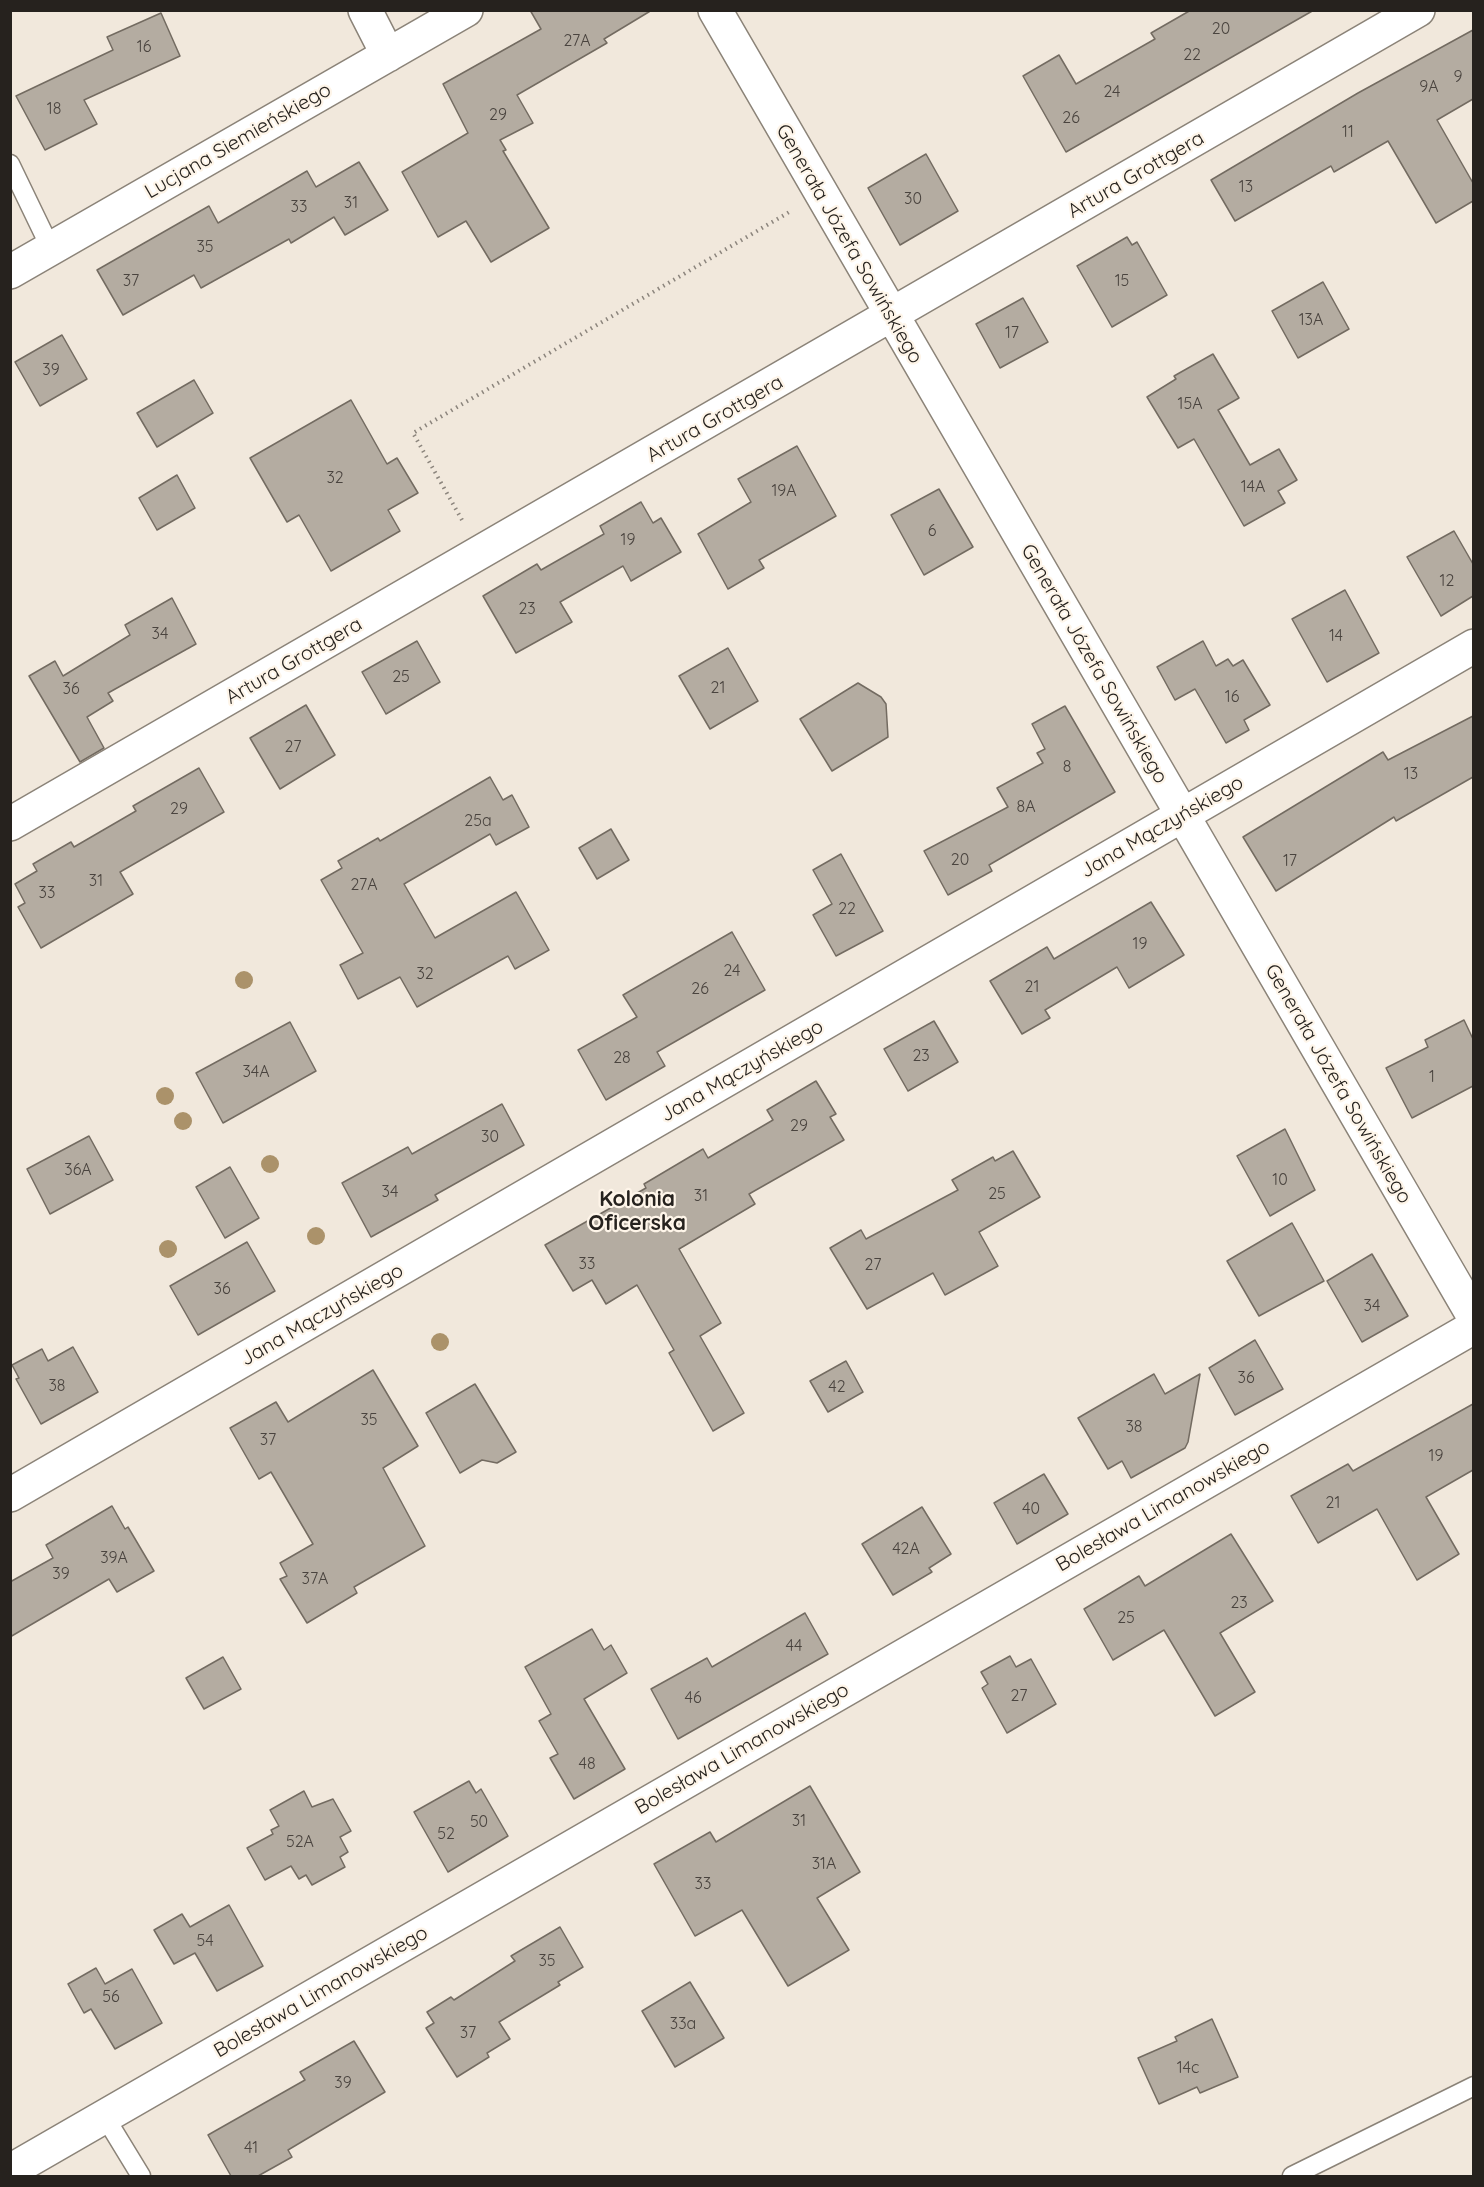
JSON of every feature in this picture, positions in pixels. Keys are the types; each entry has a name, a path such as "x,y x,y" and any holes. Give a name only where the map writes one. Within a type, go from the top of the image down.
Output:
{"street":[{"path":"365,10 388,55"},
{"name":"Lucjana Siemieńskiego","path":"10,272 466,10"},
{"name":"Generała Józefa Sowińskiego","path":"715,10 1473,1317"},
{"name":"Artura Grottgera","path":"10,824 891,317 1418,10"},
{"name":"Jana Mączyńskiego","path":"10,1496 1473,646"},
{"name":"Bolesława Limanowskiego","path":"10,2171 1473,1327"}],"lane":[{"path":"10,164 51,249"},
{"path":"1293,2176 1473,2086"},
{"path":"105,2117 141,2176"}],"path":[{"path":"464,524 413,434 820,194"}],"building":[{"path":"530,10 652,10 604,39 607,43 517,95 533,123 500,140 506,150 503,151 549,228 491,262 466,221 438,237 402,172 468,133 443,84 541,29"},
{"path":"1191,10 1314,10 1066,152 1023,76 1059,55 1076,84 1155,39 1151,33"},
{"path":"161,13 180,56 84,100 97,124 45,150 16,96 113,50 107,37"},
{"path":"1473,30 1473,99 1437,120 1473,183 1473,201 1436,223 1388,141 1334,172 1331,166 1235,221 1211,180 1358,93"},
{"path":"926,154 958,211 900,245 868,188"},
{"path":"359,162 388,210 345,235 334,217 291,243 289,239 201,288 194,275 123,315 97,270 209,206 218,223 307,171 316,187"},
{"path":"1127,237 1132,245 1137,242 1167,295 1112,327 1077,266"},
{"path":"1323,282 1349,329 1298,358 1272,311"},
{"path":"1023,298 1048,342 1000,368 976,324"},
{"path":"62,335 87,379 40,406 15,362"},
{"path":"1213,354 1239,398 1218,410 1250,465 1279,449 1297,480 1278,491 1285,503 1244,526 1194,439 1178,448 1147,397 1176,379 1174,376"},
{"path":"194,380 213,413 157,447 137,413"},
{"path":"351,400 387,464 397,458 418,493 388,510 400,531 331,571 299,515 287,522 250,458"},
{"path":"797,446 836,516 759,560 764,568 728,589 698,534 751,502 738,479"},
{"path":"177,475 195,508 157,530 139,498"},
{"path":"939,489 973,547 924,575 891,515"},
{"path":"641,502 653,523 661,518 681,552 631,581 623,566 560,602 572,622 516,653 483,596 537,564 541,570 604,534 600,526"},
{"path":"1454,531 1473,564 1473,596 1441,616 1407,557"},
{"path":"1345,590 1379,653 1327,682 1292,619"},
{"path":"172,598 196,644 108,693 113,701 87,717 104,748 80,762 29,676 55,661 63,676 130,635 125,625"},
{"path":"417,641 440,682 386,714 362,672"},
{"path":"1203,641 1216,666 1228,659 1233,666 1243,660 1270,705 1244,720 1249,730 1226,743 1195,689 1175,700 1157,667"},
{"path":"728,648 758,701 710,729 679,676"},
{"path":"858,683 881,697 886,704 888,737 832,771 800,719"},
{"path":"306,705 335,755 280,789 250,738"},
{"path":"1065,706 1115,792 989,865 992,871 948,895 924,851 1008,807 997,788 1043,763 1037,753 1045,749 1032,724"},
{"path":"1473,716 1473,777 1396,821 1394,817 1276,891 1243,837 1383,752 1388,760"},
{"path":"199,768 224,812 120,872 133,894 41,948 18,907 25,903 15,884 37,871 33,864 71,842 74,847 136,811 133,806"},
{"path":"490,777 503,800 512,795 529,827 496,845 490,834 404,884 435,938 516,892 549,950 515,969 508,956 417,1007 400,977 358,999 340,965 363,953 321,880 342,868 338,861 378,838 380,841"},
{"path":"611,829 629,860 597,879 579,848"},
{"path":"841,854 883,931 836,956 813,915 832,904 813,870"},
{"path":"1151,902 1184,955 1129,988 1117,967 1045,1010 1050,1018 1022,1034 990,981 1047,947 1054,959"},
{"path":"732,932 765,990 657,1052 665,1066 606,1100 578,1050 637,1017 623,995"},
{"path":"1464,1020 1473,1039 1473,1086 1412,1118 1386,1068 1428,1047 1425,1040"},
{"path":"934,1021 958,1062 908,1091 884,1049"},
{"path":"290,1022 316,1071 223,1123 196,1073"},
{"path":"816,1081 836,1114 830,1117 844,1140 749,1194 755,1204 679,1249 721,1323 700,1336 744,1413 713,1431 669,1353 674,1350 637,1285 606,1304 592,1280 573,1291 545,1245 646,1188 644,1184 703,1149 708,1158 773,1120 767,1110"},
{"path":"502,1104 524,1145 435,1195 438,1200 371,1237 342,1183 408,1147 412,1154"},
{"path":"1285,1129 1315,1190 1270,1216 1237,1156"},
{"path":"89,1136 113,1180 50,1214 27,1169"},
{"path":"1013,1151 1040,1197 979,1232 998,1266 945,1295 933,1273 867,1309 830,1248 861,1230 866,1239 958,1190 952,1180 993,1157 995,1161"},
{"path":"230,1167 259,1218 225,1238 196,1187"},
{"path":"1292,1223 1324,1281 1259,1316 1227,1261"},
{"path":"247,1242 275,1291 198,1335 170,1286"},
{"path":"1372,1254 1408,1316 1362,1342 1327,1281"},
{"path":"1255,1340 1283,1389 1235,1415 1209,1368"},
{"path":"73,1347 98,1392 41,1424 16,1379 19,1378 12,1365 42,1349 48,1361"},
{"path":"846,1361 863,1392 828,1412 810,1381"},
{"path":"373,1370 418,1446 383,1468 425,1546 354,1587 357,1593 307,1623 280,1579 287,1576 280,1563 313,1544 271,1472 259,1479 230,1428 276,1402 288,1422"},
{"path":"1154,1374 1165,1394 1200,1374 1188,1442 1185,1448 1131,1478 1122,1461 1108,1469 1078,1418"},
{"path":"475,1384 516,1452 497,1463 482,1460 460,1473 426,1413"},
{"path":"1473,1404 1473,1470 1426,1497 1459,1554 1417,1580 1377,1509 1318,1543 1291,1496 1348,1464 1353,1471"},
{"path":"1044,1474 1068,1514 1017,1544 994,1503"},
{"path":"112,1506 125,1529 128,1527 154,1571 117,1592 109,1579 10,1637 10,1582 53,1558 46,1545"},
{"path":"922,1507 951,1554 929,1568 932,1572 893,1595 862,1544"},
{"path":"1231,1534 1273,1601 1220,1633 1255,1692 1215,1716 1164,1630 1113,1660 1084,1609 1139,1576 1145,1586"},
{"path":"805,1613 828,1654 678,1739 651,1689 707,1658 712,1667"},
{"path":"592,1629 604,1650 611,1645 627,1673 584,1699 625,1769 574,1799 550,1758 558,1754 539,1721 551,1714 525,1667"},
{"path":"1010,1656 1016,1667 1031,1659 1056,1704 1007,1733 982,1688 988,1684 981,1672"},
{"path":"223,1657 241,1689 204,1709 186,1678"},
{"path":"469,1781 476,1793 481,1789 508,1836 448,1872 414,1812"},
{"path":"810,1786 860,1872 817,1898 849,1950 788,1986 742,1910 695,1936 654,1864 710,1832 716,1842"},
{"path":"304,1791 312,1807 333,1799 351,1831 340,1837 348,1852 340,1857 345,1867 312,1885 306,1875 299,1879 291,1866 265,1880 247,1848 273,1834 271,1830 279,1826 270,1810"},
{"path":"229,1905 263,1966 217,1991 195,1953 174,1964 154,1930 182,1914 190,1927"},
{"path":"560,1927 583,1967 558,1982 560,1985 499,2022 510,2039 487,2053 489,2057 457,2077 426,2028 434,2023 427,2012 451,1997 454,2000 515,1961 511,1956"},
{"path":"96,1968 105,1984 132,1969 162,2023 115,2049 91,2009 84,2013 68,1984"},
{"path":"690,1982 724,2038 675,2067 642,2011"},
{"path":"1212,2019 1238,2077 1200,2093 1197,2087 1159,2104 1138,2058 1177,2041 1175,2037"},
{"path":"354,2041 385,2092 288,2150 292,2157 258,2176 231,2176 208,2135 305,2080 300,2072"}],"district":[{"name":"Kolonia Oficerska","path":"637,1212"}]}
